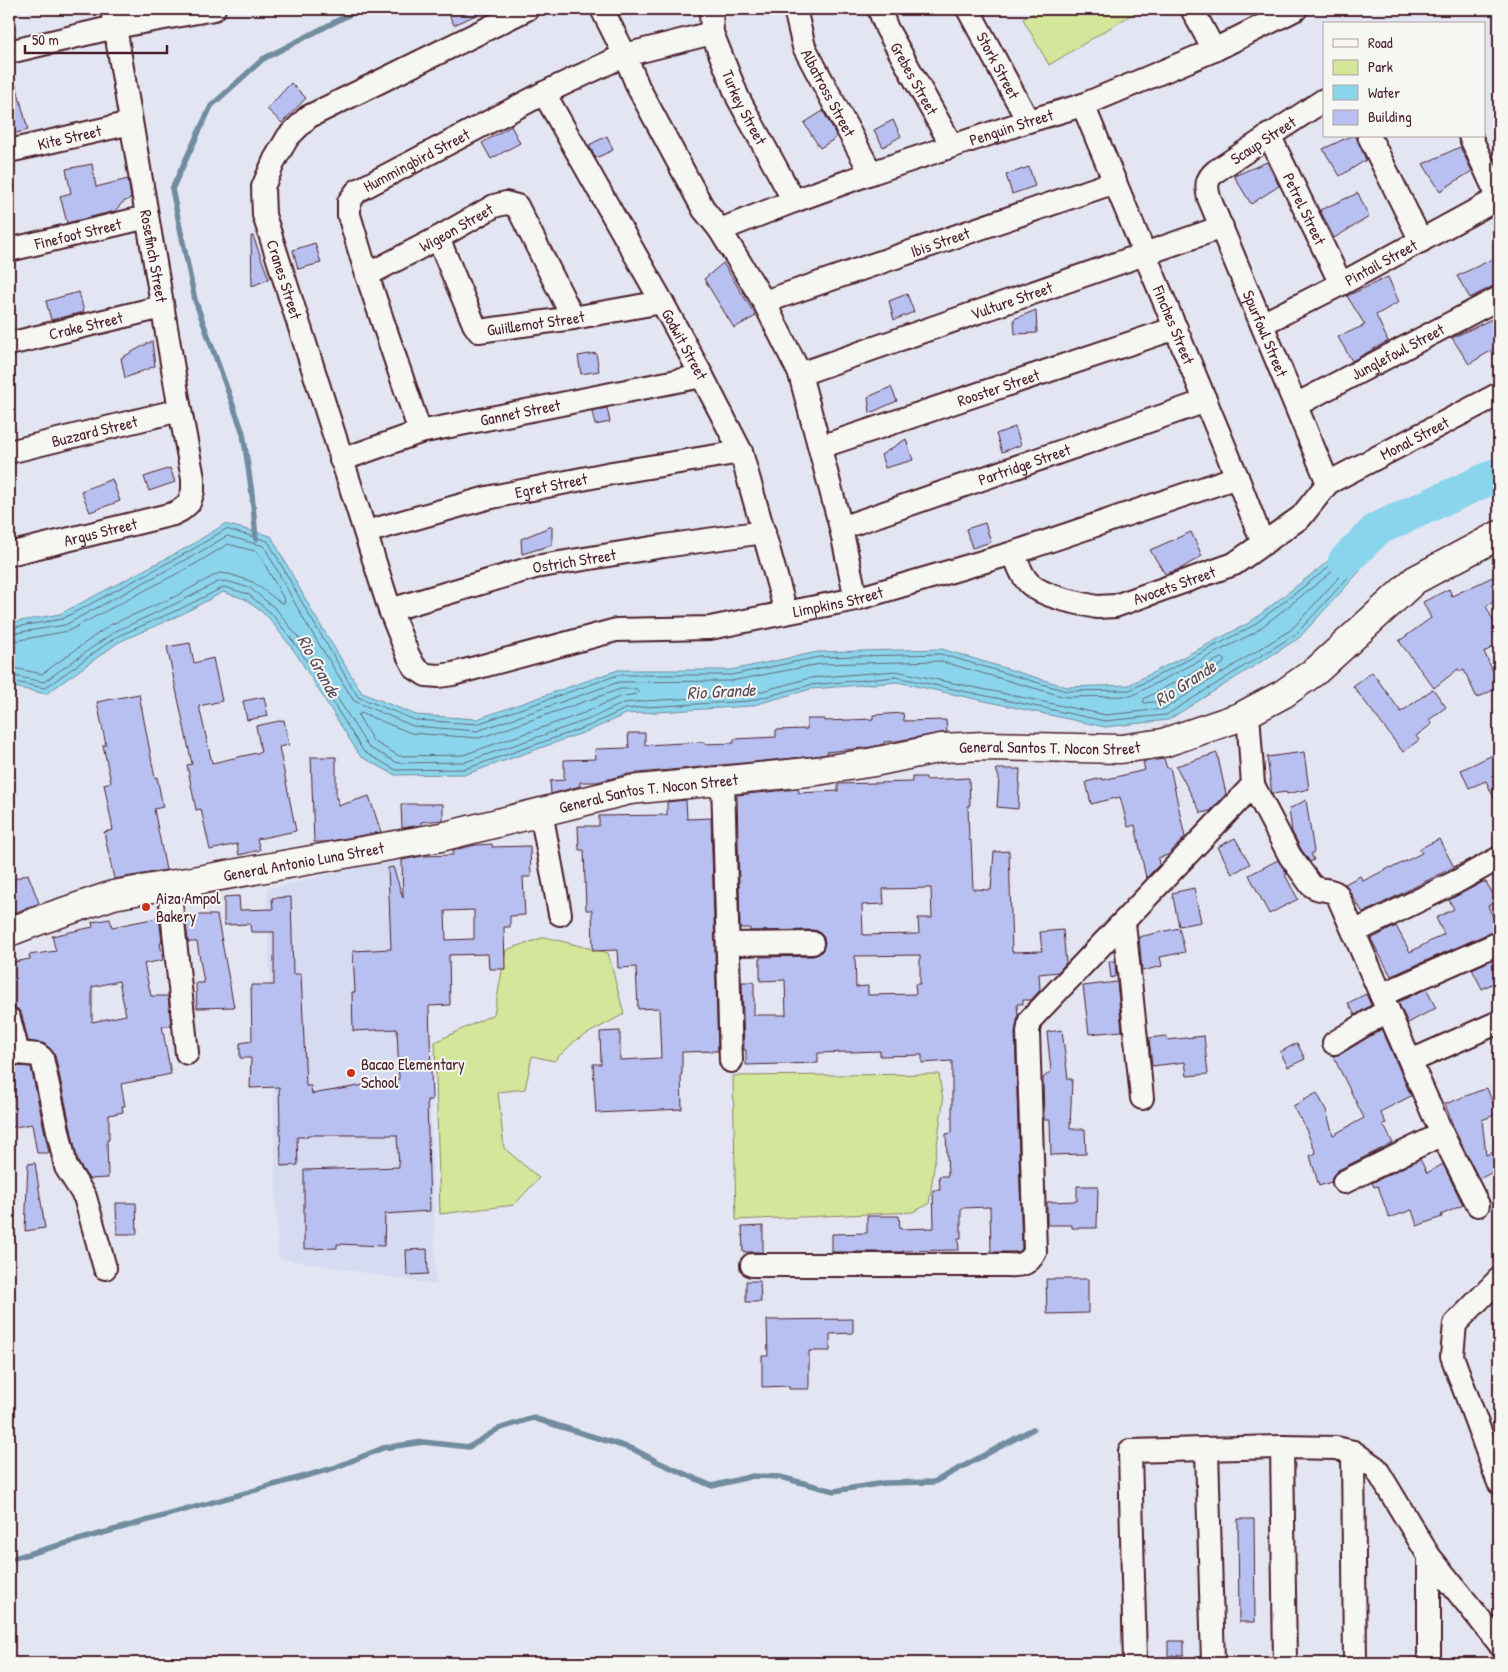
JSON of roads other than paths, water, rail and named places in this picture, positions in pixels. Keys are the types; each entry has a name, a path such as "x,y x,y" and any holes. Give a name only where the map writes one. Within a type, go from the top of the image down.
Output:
{"main road":[{"name":"General Santos T. Nocon Street","path":"541,812 630,790 817,771 874,762 941,748 985,746 1121,748 1163,744 1240,717 1283,694 1317,670 1415,580 1499,535"},
{"name":"General Antonio Luna Street","path":"9,932 113,895 441,836 541,812"}],"street":[{"path":"9,52 113,18 214,9"},
{"name":"Cranes Street","path":"426,675 416,668 408,655 390,610 264,215 262,187 288,137 308,117 527,9"},
{"path":"602,9 625,55 638,87 704,210 720,230 764,302 800,374 841,528 856,599"},
{"name":"Turkey Street","path":"711,9 712,33 738,98 794,201"},
{"name":"Albatross Street","path":"795,9 804,47 871,173"},
{"name":"Grebes Street","path":"879,9 887,29 952,146"},
{"name":"Stork Street","path":"968,9 1028,121"},
{"path":"1192,9 1214,50"},
{"name":"Penguin Street","path":"720,230 871,173 1028,121 1084,105 1214,50 1291,10"},
{"name":"Rosefinch Street","path":"113,18 193,478 193,491 189,503"},
{"name":"Hummingbird Street","path":"420,432 366,275 349,215 349,202 357,191 544,93 625,55 712,33"},
{"name":"Godwit Street","path":"544,93 662,302 741,452 786,612"},
{"name":"Scaup Street","path":"1207,184 1209,177 1216,171 1323,101"},
{"name":"Finches Street","path":"1084,105 1206,400 1263,544"},
{"name":"Kite Street","path":"9,151 131,123"},
{"name":"Petrel Street","path":"1269,135 1341,284"},
{"path":"1370,138 1420,241"},
{"path":"1471,138 1499,199"},
{"name":"Ibis Street","path":"764,302 1115,182"},
{"name":"Spurfowl Street","path":"1207,184 1209,198 1328,483"},
{"name":"Pintail Street","path":"1262,324 1499,199"},
{"name":"Wigeon Street","path":"366,275 438,238 494,206 506,203 516,206 573,318"},
{"name":"Finefoot Street","path":"9,250 147,217"},
{"name":"Vulture Street","path":"800,374 1222,227"},
{"name":"Guiillemot Street","path":"438,238 474,324 480,331 573,318 662,302"},
{"name":"Junglefowl Street","path":"1296,405 1499,298"},
{"name":"Crake Street","path":"9,344 162,307"},
{"name":"Rooster Street","path":"820,447 1176,328"},
{"name":"Gannet Street","path":"341,460 420,432 702,376"},
{"name":"Monal Street","path":"1328,483 1499,394"},
{"name":"Partridge Street","path":"841,528 1206,400"},
{"name":"Buzzard Street","path":"9,452 180,410"},
{"name":"Egret Street","path":"366,532 487,498 612,473 741,452"},
{"name":"Limpkins Street","path":"426,675 453,674 616,630 710,628 856,599 1013,553 1237,477"},
{"name":"Avocets Street","path":"1013,553 1022,574 1029,584 1040,591 1105,608 1125,603 1234,564 1301,517 1328,483"},
{"name":"Argus Street","path":"9,554 173,514 182,510 189,503"},
{"name":"Ostrich Street","path":"390,610 534,567 764,532"},
{"path":"1248,713 1253,785 1290,856 1300,871 1314,888 1330,890 1337,894 1442,1134 1478,1205"},
{"path":"723,780 731,1062"},
{"path":"752,1266 1001,1266 1023,1264 1031,1260 1034,1252 1028,1032 1030,1020 1253,785"},
{"path":"541,812 560,914"},
{"path":"1354,932 1456,882 1499,858"},
{"path":"169,885 187,1053"},
{"path":"1124,923 1142,1098"},
{"path":"729,944 812,943"},
{"path":"1334,1043 1384,1003 1499,943"},
{"path":"9,1019 18,1053 38,1055 42,1058 66,1167 85,1197 105,1268"},
{"path":"1411,1061 1499,1022"},
{"path":"1344,1182 1442,1134"},
{"path":"1499,1279 1455,1324 1452,1356 1495,1456 1499,1483"},
{"path":"1282,1447 1285,1663"},
{"path":"1134,1663 1130,1451 1282,1447 1336,1448 1353,1452 1376,1468 1429,1556 1498,1649"},
{"path":"1207,1450 1213,1663"},
{"path":"1353,1452 1355,1663"},
{"path":"1428,1663 1429,1556"}],"water":[{"path":"225,524 271,536 313,613 362,693 416,715 477,719 618,670 731,670 818,652 942,649 1067,687 1129,685 1249,623 1321,567 1345,545 1377,529 1359,572 1299,638 1168,720 1105,727 897,682 811,689 750,706 626,714 591,730 467,774 395,775 360,756 295,652 268,617 245,599 223,592 182,614 119,642 46,694 9,686 9,623 60,614 188,547"}],"waterway":[{"path":"256,539 252,494 243,433 195,300 172,189 211,106 263,59 360,9"},
{"name":"Rio Grande","path":"1345,561 1377,529 1499,474"},
{"path":"9,1558 334,1468 383,1448 423,1442 469,1447 498,1429 533,1418 633,1449 712,1486 753,1476 780,1477 834,1491 884,1483 934,1482 1033,1429"}],"place":[{"name":"Aiza Ampol Bakery","path":"146,907"},
{"name":"Bacao Elementary School","path":"351,1073"}]}
